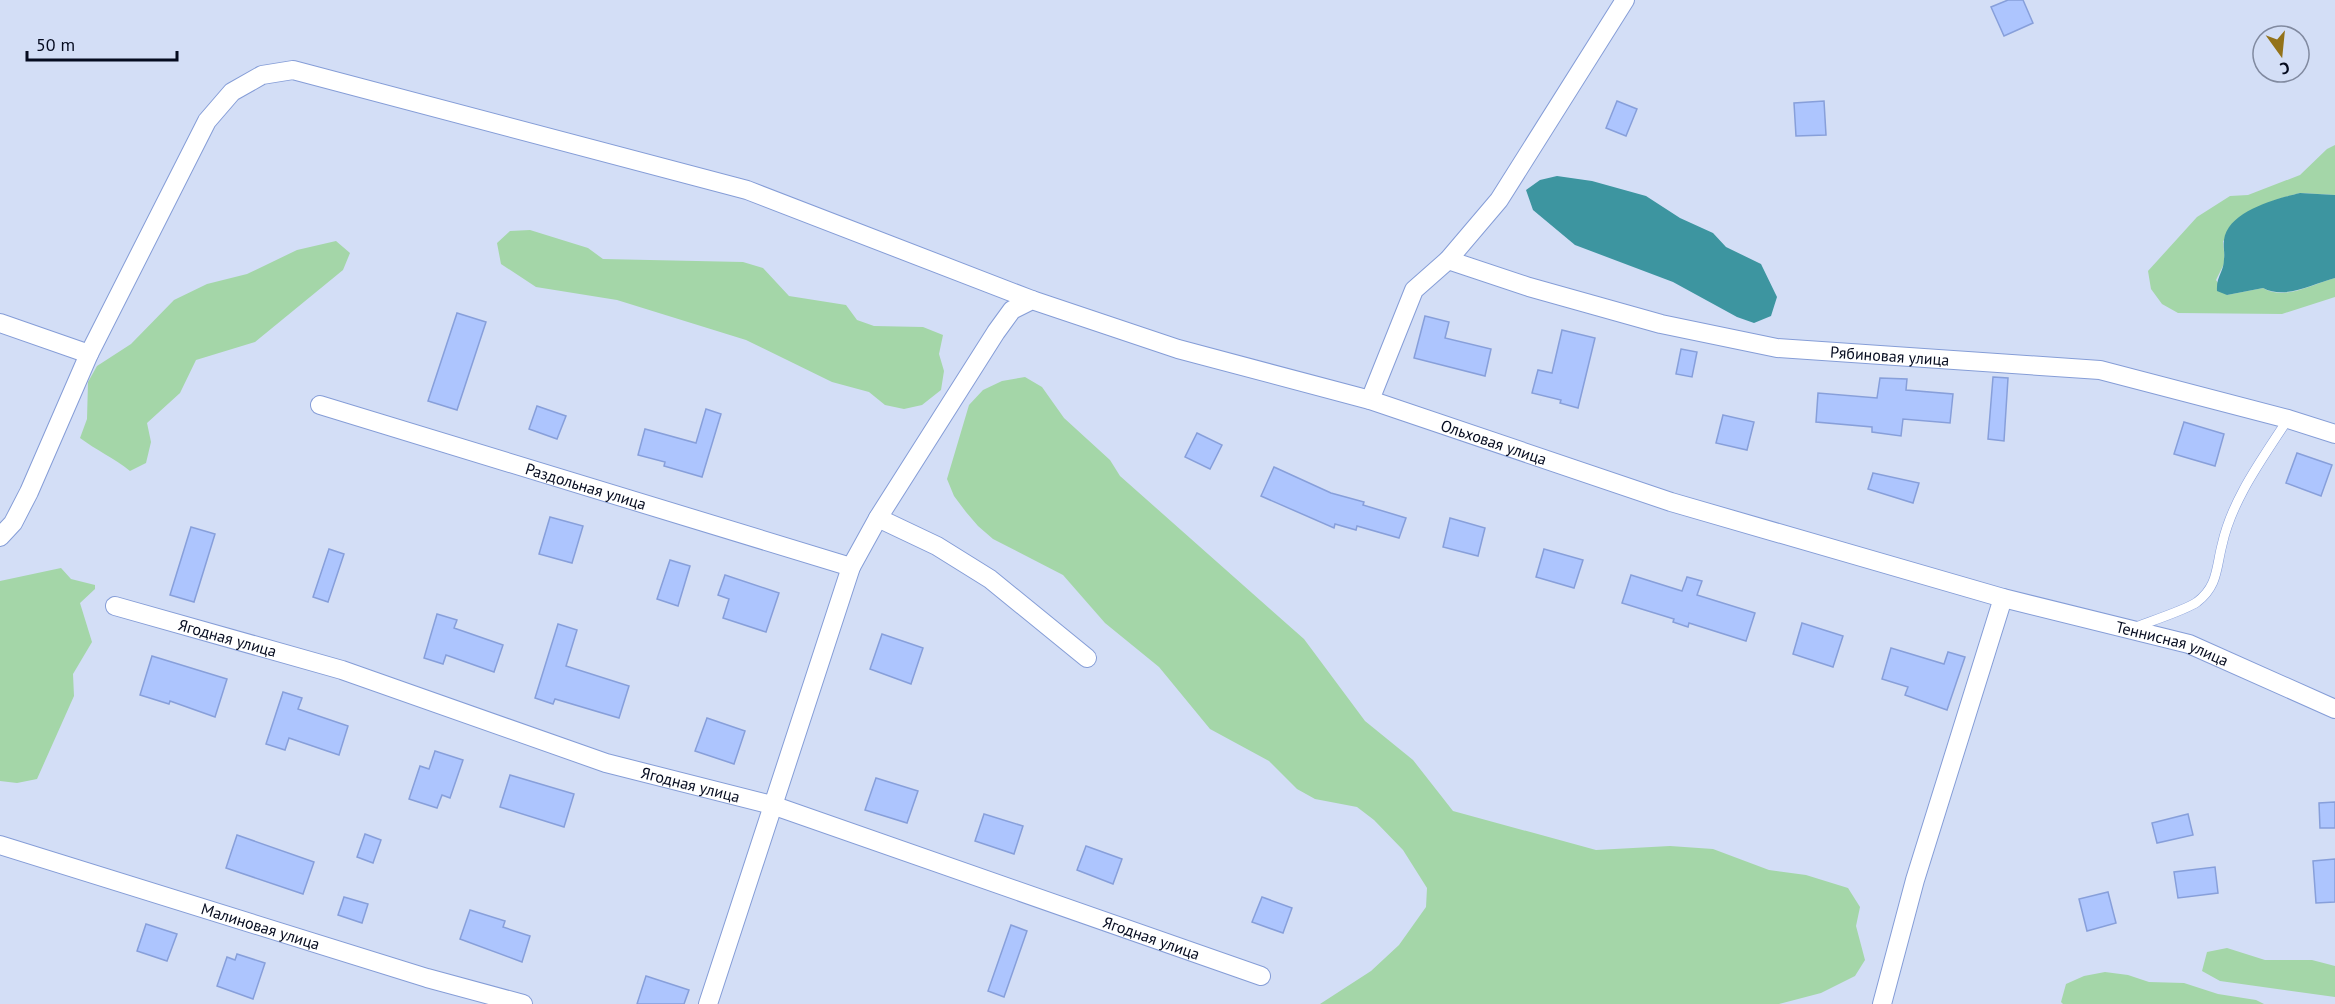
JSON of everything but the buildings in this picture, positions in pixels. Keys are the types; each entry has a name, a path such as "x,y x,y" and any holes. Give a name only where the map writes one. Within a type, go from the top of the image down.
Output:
{"street":[{"path":"1370,400 1414,290 1448,260 1499,200 1625,0"},
{"name":"Ольховая улица","path":"0,537 14,523 88,354 207,121 232,92 262,75 293,70 747,190 1032,300 1178,349 1370,400 1671,502 2003,598"},
{"name":"Рябиновая улица","path":"1448,260 1529,287 1662,324 1777,348 2100,370 2288,419 2335,434"},
{"path":"708,1004 851,567 878,518 996,332 1012,310 1032,300"},
{"path":"0,323 88,354"},
{"name":"Раздольная улица","path":"320,405 851,567"},
{"path":"878,518 937,546 990,579 1086,658"},
{"path":"1882,1004 1914,880 2003,598"},
{"name":"Теннисная улица","path":"2003,598 2188,644 2335,709"},
{"name":"Ягодная улица","path":"115,606 342,669 606,763 772,806 1261,976"},
{"name":"Малиновая улица","path":"0,845 427,978 523,1004"}],"lane":[{"path":"2130,629 2196,603 2210,587 2218,574 2222,544 2241,495 2288,419"}],"shaded area":[{"path":"2335,145 2335,195 2300,193 2278,199 2223,241 2225,262 2216,280 2227,295 2263,288 2271,292 2289,292 2335,278 2335,297 2282,314 2178,313 2162,304 2151,289 2148,271 2197,217 2230,196 2248,195 2300,175 2327,149"},
{"path":"1557,176 1592,181 1646,196 1680,218 1713,233 1726,247 1761,264 1777,297 1771,316 1754,323 1737,317 1673,282 1575,245 1533,210 1526,190 1540,180"},
{"path":"2300,193 2335,195 2335,278 2289,292 2263,288 2227,295 2217,291 2224,263 2224,240 2227,230 2234,221 2266,203"},
{"path":"530,230 588,248 603,259 743,262 763,268 789,296 846,305 857,320 874,326 923,327 943,335 939,354 944,371 941,390 922,405 904,409 885,405 869,392 832,382 746,340 617,300 536,287 501,264 497,243 510,231"},
{"path":"336,241 350,253 343,270 255,342 196,360 180,393 147,423 151,442 146,463 130,471 80,438 87,419 88,382 97,366 131,344 174,300 207,284 247,274 297,250"},
{"path":"1025,377 1042,387 1064,418 1110,460 1120,476 1304,639 1365,721 1413,760 1453,811 1596,850 1670,846 1713,849 1769,870 1806,875 1848,888 1860,907 1856,926 1865,960 1855,976 1821,993 1779,1004 1320,1004 1371,971 1399,945 1426,907 1427,888 1403,850 1374,820 1357,807 1315,799 1297,789 1269,761 1210,729 1159,667 1105,623 1063,575 993,539 966,512 954,496 947,479 969,405 983,390 1002,381"},
{"path":"61,568 71,579 95,585 95,589 80,603 92,642 73,674 74,696 37,779 17,783 0,781 0,581"},
{"path":"2227,948 2265,960 2312,960 2335,966 2335,997 2220,981 2202,971 2207,952"},
{"path":"2105,972 2128,975 2149,982 2184,983 2218,994 2256,1000 2264,1004 2063,1004 2061,1002 2066,984 2084,976"}]}
